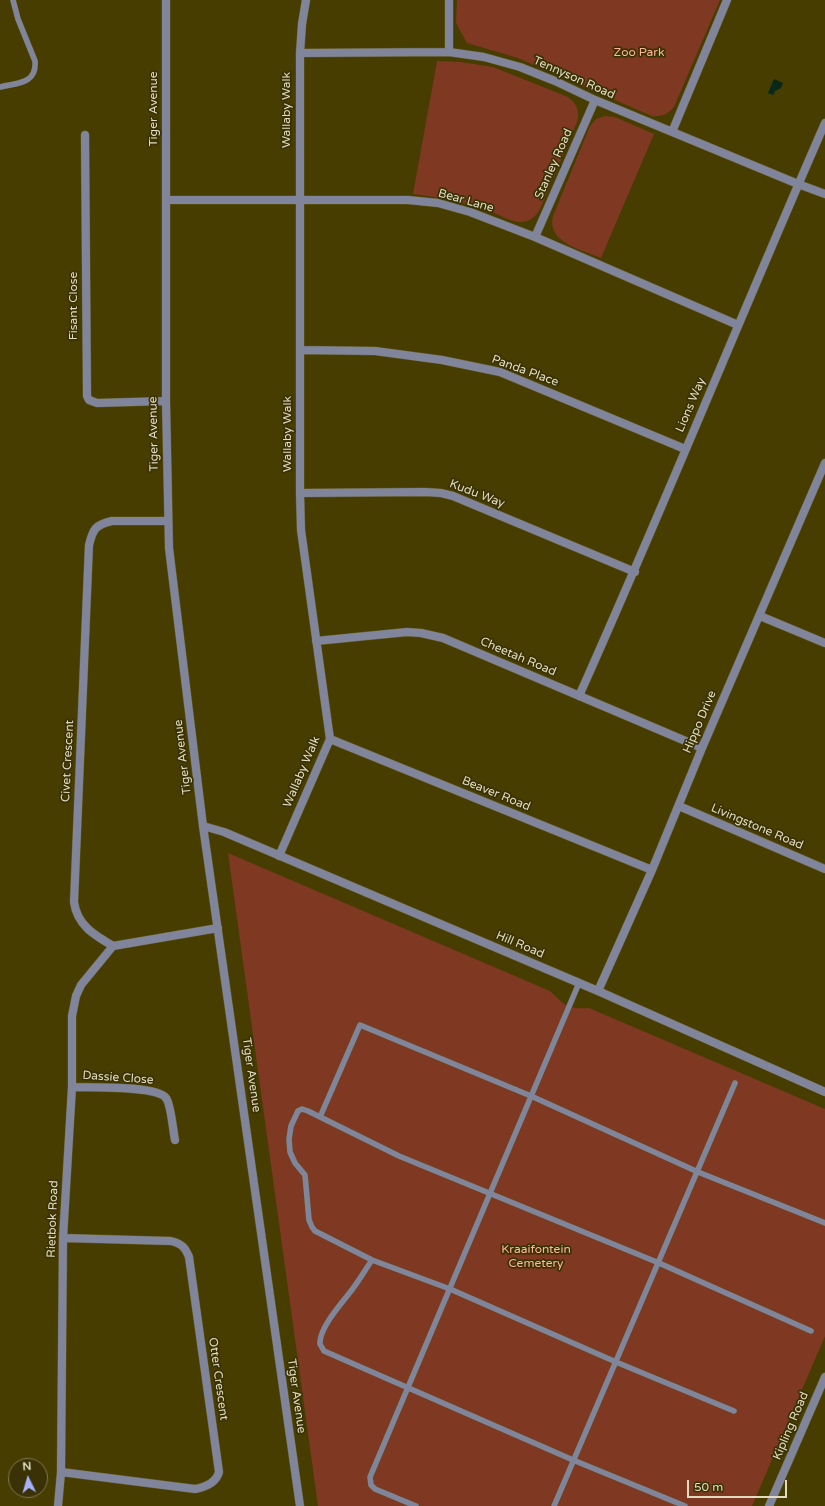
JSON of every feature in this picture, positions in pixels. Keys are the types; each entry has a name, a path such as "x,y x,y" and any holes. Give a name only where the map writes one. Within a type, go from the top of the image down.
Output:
{"street":[{"name":"Tiger Avenue","path":"166,0 166,401 169,548 203,826 300,1506"},
{"name":"Wallaby Walk","path":"279,856 330,739 301,530 299,199 300,53 302,24 306,0"},
{"path":"449,0 449,52"},
{"path":"672,132 727,0"},
{"name":"Tennyson Road","path":"300,53 449,52 484,57 520,67 555,81 595,100 825,194"},
{"name":"Stanley Road","path":"535,237 595,100"},
{"name":"Lions Way","path":"579,696 635,572 685,449 825,122"},
{"name":"Fisant Close","path":"86,135 87,396 89,400 96,403 166,401"},
{"name":"Bear Lane","path":"166,200 408,200 438,203 470,212 535,237 738,325"},
{"name":"Panda Place","path":"300,350 375,351 442,360 500,372 685,449"},
{"name":"Hippo Drive","path":"598,991 652,870 702,748 825,463"},
{"name":"Kudu Way","path":"300,493 441,493 453,496 635,572"},
{"name":"Civet Crescent","path":"113,946 96,936 78,918 74,902 89,545 92,533 96,527 104,523 112,521 168,521"},
{"path":"760,616 825,643"},
{"name":"Cheetah Road","path":"316,641 407,632 432,634 702,748"},
{"name":"Beaver Road","path":"330,739 652,870"},
{"name":"Livingstone Road","path":"679,806 825,869"},
{"name":"Hill Road","path":"203,826 224,832 598,991 825,1092"},
{"path":"113,946 218,928"},
{"name":"Rietbok Road","path":"58,1506 61,1472 63,1238 72,1087 72,1016 76,996 81,985 113,946"},
{"name":"Dassie Close","path":"72,1087 145,1090 159,1093 164,1096 168,1102 175,1140"},
{"name":"Otter Crescent","path":"61,1472 195,1488 211,1484 216,1480 219,1472 189,1257 185,1247 171,1241 63,1238"},
{"name":"Kipling Road","path":"769,1506 825,1377"}],"lane":[{"path":"0,87 27,81 33,76 36,68 35,61 18,20 13,0"},
{"path":"416,1506 376,1489 372,1486 370,1477 579,983"},
{"path":"320,1117 360,1024 531,1096 698,1172 825,1223"},
{"path":"554,1506 735,1084"},
{"path":"734,1411 616,1362 450,1289 372,1260 315,1231 312,1226 307,1204 305,1175 291,1157 289,1139 291,1126 299,1110 304,1109 399,1156 659,1263 811,1331"},
{"path":"372,1260 352,1290 336,1310 322,1334 320,1344 324,1351 573,1460 685,1506"}],"green space":[{"name":"Zoo Park","path":"457,0 720,0 674,107 669,112 659,116 652,116 518,58 467,43 456,23"},
{"path":"437,61 461,62 493,67 568,97 576,105 578,111 577,122 540,209 530,220 517,222 461,202 413,194"},
{"path":"605,116 615,117 654,134 601,258 576,248 560,239 555,233 552,225 553,216 590,126 596,119"},
{"name":"Kraaifontein Cemetery","path":"228,853 550,991 567,1006 575,1008 589,1008 825,1109 825,1336 752,1506 318,1506"}],"shaded area":[{"path":"774,79 783,83 781,88 775,91 773,95 768,93"}]}
